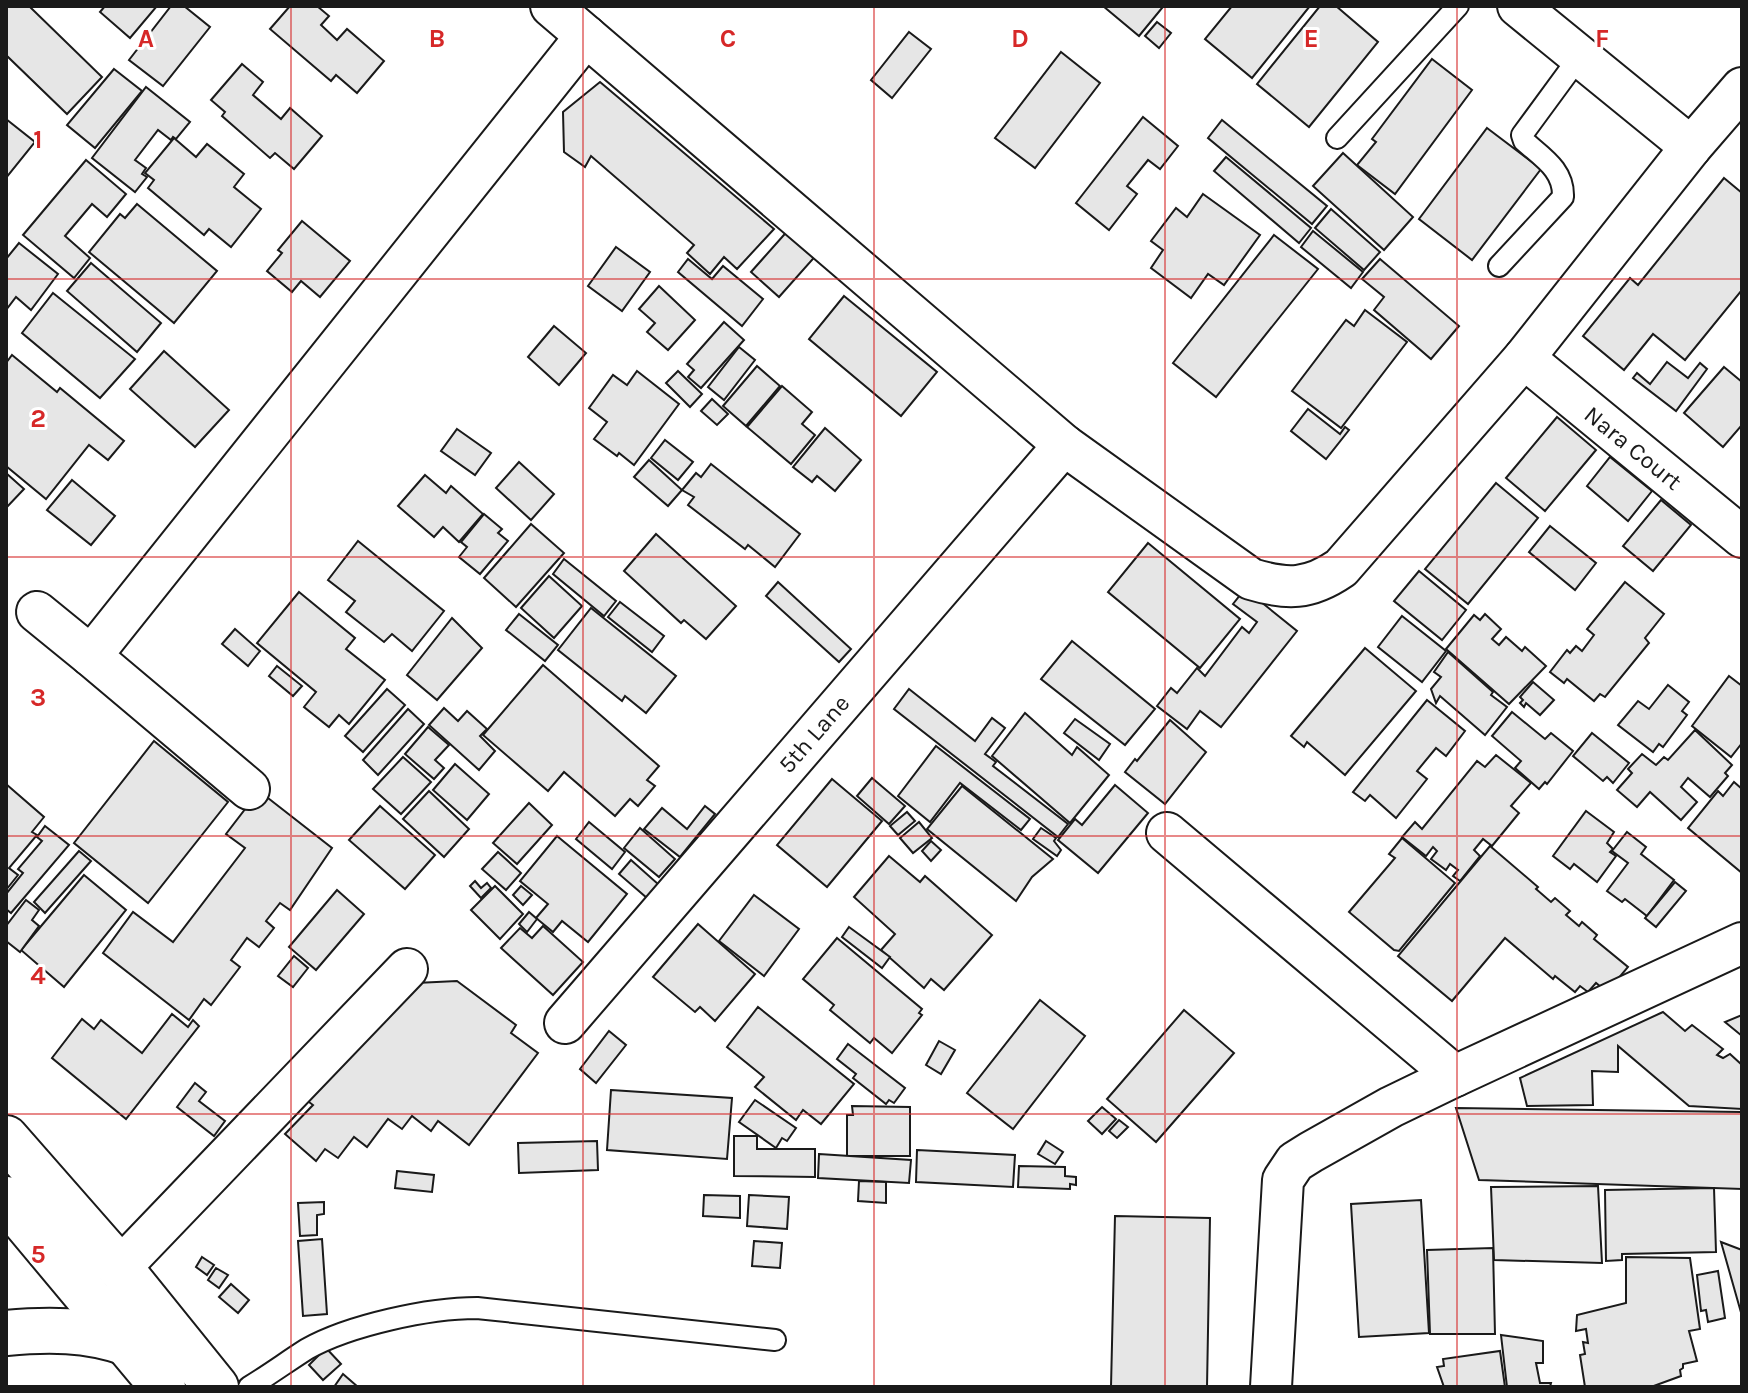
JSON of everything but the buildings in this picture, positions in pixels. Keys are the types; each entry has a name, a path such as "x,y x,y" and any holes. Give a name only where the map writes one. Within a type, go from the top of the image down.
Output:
{"main road":[{"path":"6,1138 120,1268 216,1387"},
{"path":"6,1199 163,1387"},
{"path":"6,1333 46,1329 73,1331 101,1334 127,1343"}],"street":[{"path":"551,6 1064,445 1251,579 1277,587 1321,581 1341,568 1524,358 1691,147 1742,88"},
{"path":"1518,6 1691,147"},
{"path":"91,656 586,36"},
{"name":"Nara Court","path":"1524,358 1742,537"},
{"name":"5th Lane","path":"565,1023 1064,445"},
{"path":"37,612 249,789"},
{"path":"1167,833 1455,1076"},
{"path":"1271,1387 1283,1180 1295,1162 1391,1107 1742,943"},
{"path":"120,1268 407,969"}],"lane":[{"path":"1337,138 1458,6"},
{"path":"1499,266 1563,197 1563,181 1559,173 1524,141 1522,135 1580,56"},
{"path":"249,1387 310,1348 372,1324 447,1308 477,1308 775,1340"}]}
